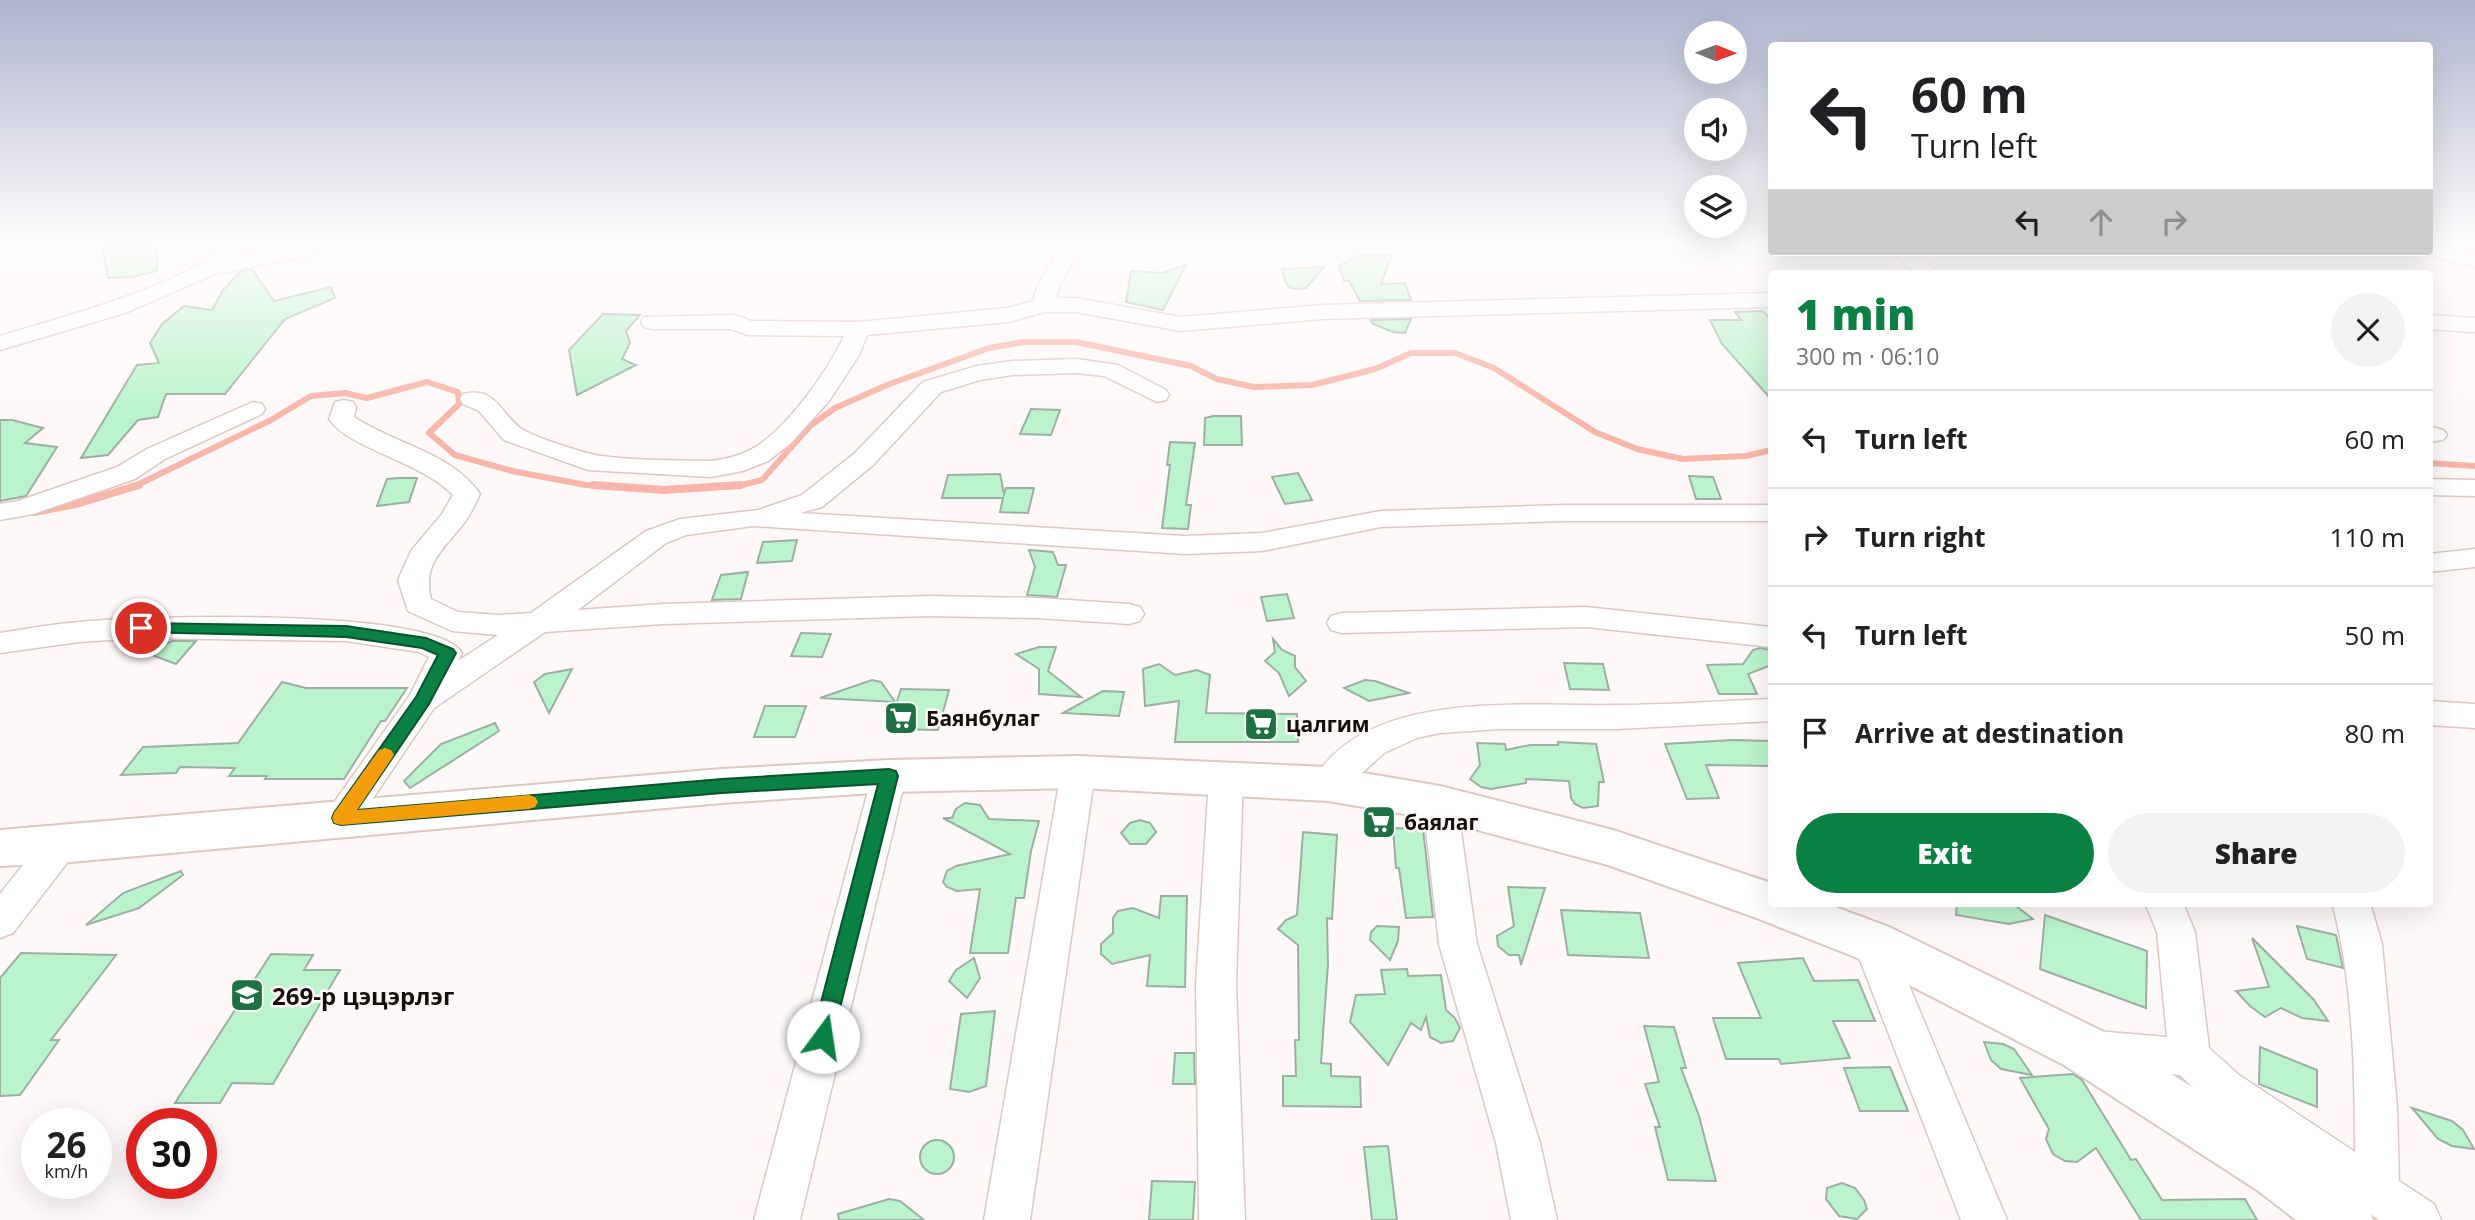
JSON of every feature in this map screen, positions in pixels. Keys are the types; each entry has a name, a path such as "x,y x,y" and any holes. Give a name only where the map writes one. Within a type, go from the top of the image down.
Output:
{"street":[{"path":"0,343 139,299"},
{"path":"1043,305 1045,299"},
{"path":"652,322 734,322 748,328 858,329 1009,315 1043,305 1076,305 1181,324 1323,312 1768,300"},
{"path":"2433,322 2475,325"},
{"path":"472,399 488,406 513,435 597,464 710,469 734,465 759,456 781,439 820,396 847,355 858,329"},
{"path":"423,700 656,537 680,527 753,518 812,501 864,459 932,387 1012,368 1077,366 1110,370 1157,395"},
{"path":"344,407 341,419 360,435 423,461 457,482 467,494 454,518 425,551 412,580 418,604 452,621 499,625 663,614 929,606 1038,608 1129,614"},
{"path":"0,512 23,508 125,473 156,454 253,410"},
{"path":"2433,487 2475,488"},
{"path":"753,518 1106,542 1185,544 1262,542 1381,519 1565,513 1768,513"},
{"path":"2433,563 2475,558"},
{"path":"1342,623 1586,617 1768,637"},
{"path":"0,643 79,632 141,628 346,631 426,643 447,653 423,700 341,818"},
{"path":"1328,784 1349,760 1389,735 1420,725 1461,719 1645,716 1768,710"},
{"path":"2433,713 2475,716"},
{"path":"1007,1220 1077,772"},
{"path":"0,848 60,845 722,786 889,776 1077,772 1328,784 1440,803 1613,848 1768,902"},
{"path":"777,1220 889,776"},
{"path":"1222,1220 1216,984 1226,778"},
{"path":"1440,803 1458,944 1518,1143 1534,1220"},
{"path":"0,922 60,845"},
{"path":"1781,907 1872,942 2083,1048 2277,1171 2361,1206 2418,1220"},
{"path":"2166,907 2176,932 2190,1056"},
{"path":"2352,907 2362,944 2376,1107 2361,1206"},
{"path":"1872,942 1983,1220"},
{"path":"2083,1048 2190,1056 2361,1206"}],"building":[{"path":"218,299 333,299 285,319 225,394 166,394 158,417 138,420 108,455 81,458 137,365 159,363 150,343 162,324 184,306 212,310"},
{"path":"1126,299 1169,299 1163,310 1126,302"},
{"path":"1359,299 1411,300 1360,301"},
{"path":"1763,311 1768,317 1768,396 1722,344 1710,320 1741,320 1735,312"},
{"path":"603,314 640,315 626,331 630,343 622,359 636,365 577,395 569,350"},
{"path":"1411,319 1405,333 1393,332 1373,324 1371,320"},
{"path":"1031,409 1060,410 1051,435 1020,434"},
{"path":"1241,416 1242,445 1204,445 1205,418"},
{"path":"0,420 12,420 43,428 25,443 57,447 26,496 0,501"},
{"path":"1170,442 1195,443 1186,505 1191,505 1188,529 1162,528 1170,465 1167,465"},
{"path":"1298,473 1312,500 1285,504 1272,477"},
{"path":"1000,474 1004,494 1006,488 1034,488 1028,513 1000,512 1003,498 942,498 948,475"},
{"path":"1689,476 1713,477 1721,499 1696,499"},
{"path":"417,478 409,502 377,506 387,479"},
{"path":"797,540 792,561 757,563 763,542"},
{"path":"1029,550 1053,552 1058,565 1066,565 1057,597 1027,595 1035,567"},
{"path":"748,572 741,599 712,600 721,575"},
{"path":"1287,594 1294,618 1267,621 1261,597"},
{"path":"801,633 831,634 822,657 791,656"},
{"path":"1273,639 1282,650 1295,656 1295,667 1306,681 1289,696 1279,673 1265,661 1275,652"},
{"path":"172,641 196,641 176,664 144,652"},
{"path":"1039,647 1056,647 1048,671 1081,697 1039,694 1039,669 1016,654"},
{"path":"1768,649 1768,666 1748,674 1757,694 1719,694 1707,665 1743,664 1753,650"},
{"path":"1564,663 1603,664 1609,690 1570,689"},
{"path":"1159,664 1175,675 1197,670 1210,675 1206,713 1297,714 1298,742 1175,742 1179,701 1145,706 1143,669"},
{"path":"572,669 549,713 534,682 545,674"},
{"path":"872,680 881,682 895,702 820,698"},
{"path":"1365,680 1409,693 1369,701 1344,688"},
{"path":"282,682 306,688 407,688 385,721 381,721 344,779 265,779 267,776 229,776 235,768 180,767 176,773 121,775 143,747 238,743"},
{"path":"901,689 949,690 938,730 888,729"},
{"path":"1103,691 1124,692 1119,716 1063,713"},
{"path":"765,706 806,706 795,737 754,737"},
{"path":"495,723 499,731 410,788 404,781 441,744"},
{"path":"1768,741 1768,766 1706,765 1719,798 1687,799 1665,744"},
{"path":"1558,742 1596,744 1604,782 1599,782 1598,806 1583,808 1575,804 1571,798 1569,781 1526,779 1526,783 1491,789 1481,787 1470,779 1480,765 1477,743 1505,744 1506,750 1530,745 1558,745"},
{"path":"965,803 980,805 989,819 1039,821 1031,851 1024,898 1016,898 1008,953 970,953 980,889 957,891 943,882 947,871 956,866 1010,854 943,818 952,818 956,809"},
{"path":"1140,820 1150,823 1156,832 1146,844 1130,844 1121,833 1130,823"},
{"path":"1393,828 1423,829 1433,917 1406,918 1399,868 1396,868"},
{"path":"1303,832 1337,835 1332,919 1327,918 1328,964 1321,1063 1331,1064 1331,1076 1360,1077 1361,1107 1283,1106 1283,1076 1296,1076 1295,1040 1299,1040 1298,945 1278,929 1286,920 1297,915"},
{"path":"181,871 183,875 139,908 86,925 123,893"},
{"path":"1508,887 1545,888 1521,965 1519,955 1509,955 1498,946 1497,936 1514,926"},
{"path":"1161,896 1187,896 1185,987 1147,986 1150,955 1112,964 1101,954 1101,944 1113,933 1113,918 1118,911 1133,908 1159,918"},
{"path":"1957,907 2017,907 2033,919 2009,924 1956,915"},
{"path":"1561,910 1640,913 1649,958 1568,955"},
{"path":"2045,915 2147,951 2146,1008 2040,969"},
{"path":"1377,926 1399,927 1398,941 1390,960 1370,940 1371,932"},
{"path":"2297,926 2336,935 2343,968 2307,959"},
{"path":"2252,938 2314,1000 2328,1021 2302,1018 2281,1008 2265,1017 2236,991 2269,987"},
{"path":"21,953 116,955 51,1040 59,1040 20,1095 0,1096 0,978"},
{"path":"271,954 313,955 304,970 340,970 273,1084 232,1083 220,1103 175,1103"},
{"path":"974,958 980,978 967,998 949,981 956,970"},
{"path":"1803,958 1814,981 1858,980 1875,1021 1833,1021 1850,1058 1781,1064 1779,1059 1726,1059 1713,1018 1761,1018 1738,963"},
{"path":"1407,969 1408,976 1441,975 1446,1010 1455,1018 1460,1028 1453,1041 1441,1043 1430,1037 1426,1017 1421,1030 1411,1023 1388,1065 1350,1022 1356,995 1385,994 1381,970"},
{"path":"995,1011 986,1086 969,1092 950,1089 961,1014"},
{"path":"1644,1026 1674,1027 1686,1068 1681,1068 1699,1116 1716,1181 1668,1180 1655,1127 1660,1127 1645,1084 1659,1082"},
{"path":"1984,1042 2003,1044 2014,1049 2032,1075 2001,1069 1991,1060"},
{"path":"2260,1047 2317,1070 2317,1107 2259,1084"},
{"path":"1175,1053 1194,1053 1195,1084 1173,1084"},
{"path":"1890,1067 1908,1111 1860,1111 1844,1068"},
{"path":"2073,1074 2082,1080 2131,1160 2136,1159 2162,1200 2245,1199 2257,1220 2141,1220 2096,1148 2077,1162 2065,1161 2053,1154 2046,1139 2049,1129 2020,1078"},
{"path":"2412,1108 2452,1121 2463,1130 2474,1149 2452,1146 2438,1139"},
{"path":"937,1140 949,1145 954,1157 949,1169 937,1174 925,1169 920,1157 925,1145"},
{"path":"1388,1146 1397,1220 1372,1220 1364,1147"},
{"path":"1152,1181 1195,1182 1193,1220 1149,1220"},
{"path":"1842,1183 1855,1188 1864,1200 1867,1209 1857,1219 1839,1216 1826,1199 1827,1188"},
{"path":"889,1199 900,1201 924,1220 839,1220 838,1214"}],"waterway":[{"path":"716,487 738,486 762,480 810,426 835,408 887,385 989,348 1024,342 1076,342 1191,366 1217,379 1254,387 1312,385 1375,369 1411,353 1455,353 1494,368 1595,432 1637,449 1683,459 1746,456 1768,451"},
{"path":"134,486 271,420 311,396 345,393 367,398 427,382 458,392 459,404 429,433 455,455 512,471 586,485 620,487"},
{"path":"2433,463 2475,466"},
{"path":"134,486 139,485"},
{"path":"593,485 664,490 740,485"},
{"path":"34,512 76,504 134,486"}],"slow traffic":[{"path":"385,755 341,818 529,802"}],"place":[{"name":"Баянбулаг","path":"901,718"},
{"name":"цалгим","path":"1261,724"},
{"name":"баялаг","path":"1379,822"},
{"name":"269-р цэцэрлэг","path":"247,995"}],"route":[{"path":"141,628 346,631 426,643 447,653 423,700 341,818 722,786 889,776 823,1037"}]}
